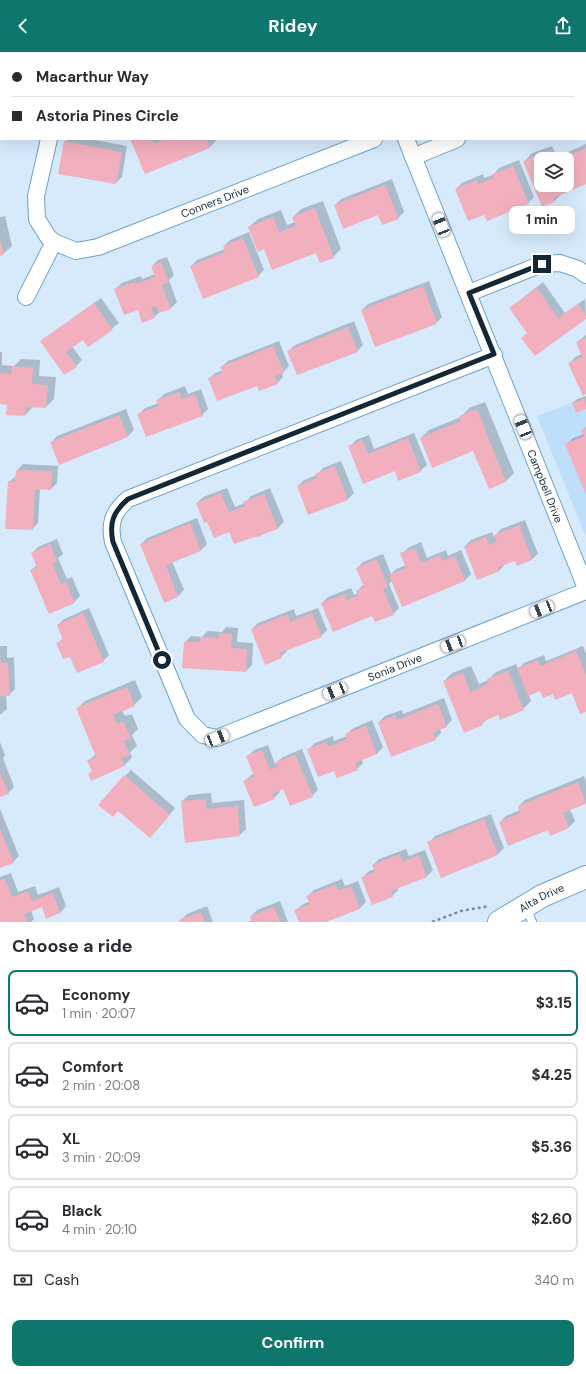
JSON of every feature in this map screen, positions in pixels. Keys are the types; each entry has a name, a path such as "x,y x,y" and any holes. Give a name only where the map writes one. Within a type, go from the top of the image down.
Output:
{"main road":[{"name":"Alta Drive","path":"497,913 529,914 542,896 586,877"}],"street":[{"path":"26,297 54,242 48,237 37,220 36,196 49,140"},
{"name":"Conners Drive","path":"54,242 76,251 98,248 371,140"},
{"name":"Campbell Drive","path":"406,140 494,354 586,588"},
{"path":"413,157 455,140"},
{"path":"469,293 542,264 560,263 578,269 586,275"},
{"name":"Sonia Drive","path":"494,354 128,499 120,506 113,517 110,530 113,542 187,719 203,735 217,738 586,591"}],"path":[{"path":"432,922 450,914 487,907 497,913"}],"shaded area":[{"path":"586,397 586,537 537,416"}],"building":[{"path":"130,140 152,140 154,144 164,140 207,140 210,148 145,174"},
{"path":"64,141 122,152 116,184 58,174"},
{"path":"586,148 586,184 574,189 574,153"},
{"path":"534,157 534,188 523,161"},
{"path":"513,166 529,204 487,221 484,215 468,221 455,189 477,180 478,184 493,178 492,174"},
{"path":"385,185 399,219 382,225 378,215 343,229 334,205"},
{"path":"536,192 567,192 553,198 555,202 542,207"},
{"path":"315,208 334,258 320,263 316,253 272,270 264,249 258,252 248,227 273,217 279,232 296,226 292,217"},
{"path":"243,238 259,277 203,299 190,266 225,252 223,246"},
{"path":"0,240 4,255 0,256"},
{"path":"161,262 169,282 162,285 171,309 159,313 157,306 151,308 155,318 142,323 138,310 124,315 114,289 135,282 136,284 155,277 151,266"},
{"path":"423,286 437,324 375,347 361,310"},
{"path":"537,288 558,318 578,304 586,315 586,319 535,356 521,338 527,333 509,308"},
{"path":"94,303 113,330 88,347 83,340 66,352 77,367 64,375 40,341"},
{"path":"348,327 358,352 297,375 287,351"},
{"path":"586,338 586,394 583,396 568,363 582,357 576,342"},
{"path":"273,346 284,373 275,376 278,384 259,391 257,386 217,401 208,378 223,373 220,367"},
{"path":"12,366 33,368 32,384 48,385 46,408 26,407 25,416 6,415 7,405 0,404 0,373 11,374"},
{"path":"179,392 182,399 195,394 203,416 146,437 137,414 159,406 156,400"},
{"path":"585,398 586,409 576,413 572,403"},
{"path":"477,409 506,482 489,489 473,451 432,468 420,438 461,421 459,416"},
{"path":"119,415 128,437 59,465 50,442"},
{"path":"586,428 586,495 565,444 584,436 581,430"},
{"path":"408,438 421,472 398,481 395,471 363,484 348,446 362,440 368,454"},
{"path":"335,466 348,500 308,515 297,486 317,478 315,474"},
{"path":"16,470 52,471 51,490 35,489 33,530 5,529 8,481 15,482"},
{"path":"221,493 229,512 245,506 243,502 264,494 278,529 234,544 229,532 214,538 207,522 204,523 196,503"},
{"path":"190,523 201,551 166,565 178,597 164,603 140,544"},
{"path":"519,525 532,560 517,566 515,561 498,567 500,571 477,580 464,546 486,537 489,545 497,542 494,535"},
{"path":"50,544 57,561 52,563 61,584 66,582 75,603 49,614 30,570 37,567 31,553"},
{"path":"415,548 421,563 440,555 442,561 455,556 465,581 402,607 389,575 406,568 400,553"},
{"path":"377,559 388,587 383,589 394,615 375,622 372,616 333,632 321,603 345,594 347,600 358,596 356,591 364,587 356,568"},
{"path":"83,613 104,662 77,673 70,657 63,659 56,643 63,640 57,625"},
{"path":"312,613 322,637 280,653 282,658 265,665 251,629 288,614 290,622"},
{"path":"219,633 232,634 231,648 247,649 246,672 182,668 184,642 200,642 200,637 219,638"},
{"path":"576,651 586,675 586,712 580,714 572,693 555,700 553,694 543,698 540,691 528,696 517,668 538,660 540,666"},
{"path":"0,658 2,663 8,663 10,696 0,696"},
{"path":"508,671 524,710 500,720 498,715 482,722 483,725 464,733 443,681 463,673 470,692 489,684 487,679"},
{"path":"127,687 135,706 113,715 117,724 123,721 131,738 124,741 130,755 121,758 125,766 91,781 88,774 92,772 87,760 96,757 76,708"},
{"path":"438,704 447,727 433,732 436,740 391,757 378,722 395,715 397,720"},
{"path":"366,726 377,754 355,763 358,770 337,778 334,771 318,777 307,749 326,742 328,747 347,739 345,734"},
{"path":"262,750 270,770 277,767 276,762 295,754 313,797 290,806 283,789 272,794 275,799 254,807 243,781 254,776 246,756"},
{"path":"0,773 9,794 0,797"},
{"path":"124,775 170,815 150,838 118,811 113,817 98,805"},
{"path":"578,782 586,804 563,813 569,828 550,836 548,830 508,846 499,822 520,813 518,806"},
{"path":"206,799 206,809 238,806 240,836 185,843 181,801"},
{"path":"484,819 498,855 441,878 427,842"},
{"path":"0,829 14,863 0,868"},
{"path":"400,854 403,862 419,855 427,877 391,891 393,897 372,905 361,877 375,872 372,865"},
{"path":"5,879 12,897 28,891 32,901 53,893 60,913 46,919 42,907 24,914 27,922 0,922 0,880"},
{"path":"336,884 338,891 351,886 360,909 326,922 299,922 294,910 310,904 306,896"},
{"path":"274,907 280,922 252,922 250,916"},
{"path":"201,912 205,922 180,922 179,920"}],"route":[{"path":"162,660 113,542 110,530 113,517 120,506 128,499 494,354 469,293 542,264"}]}
